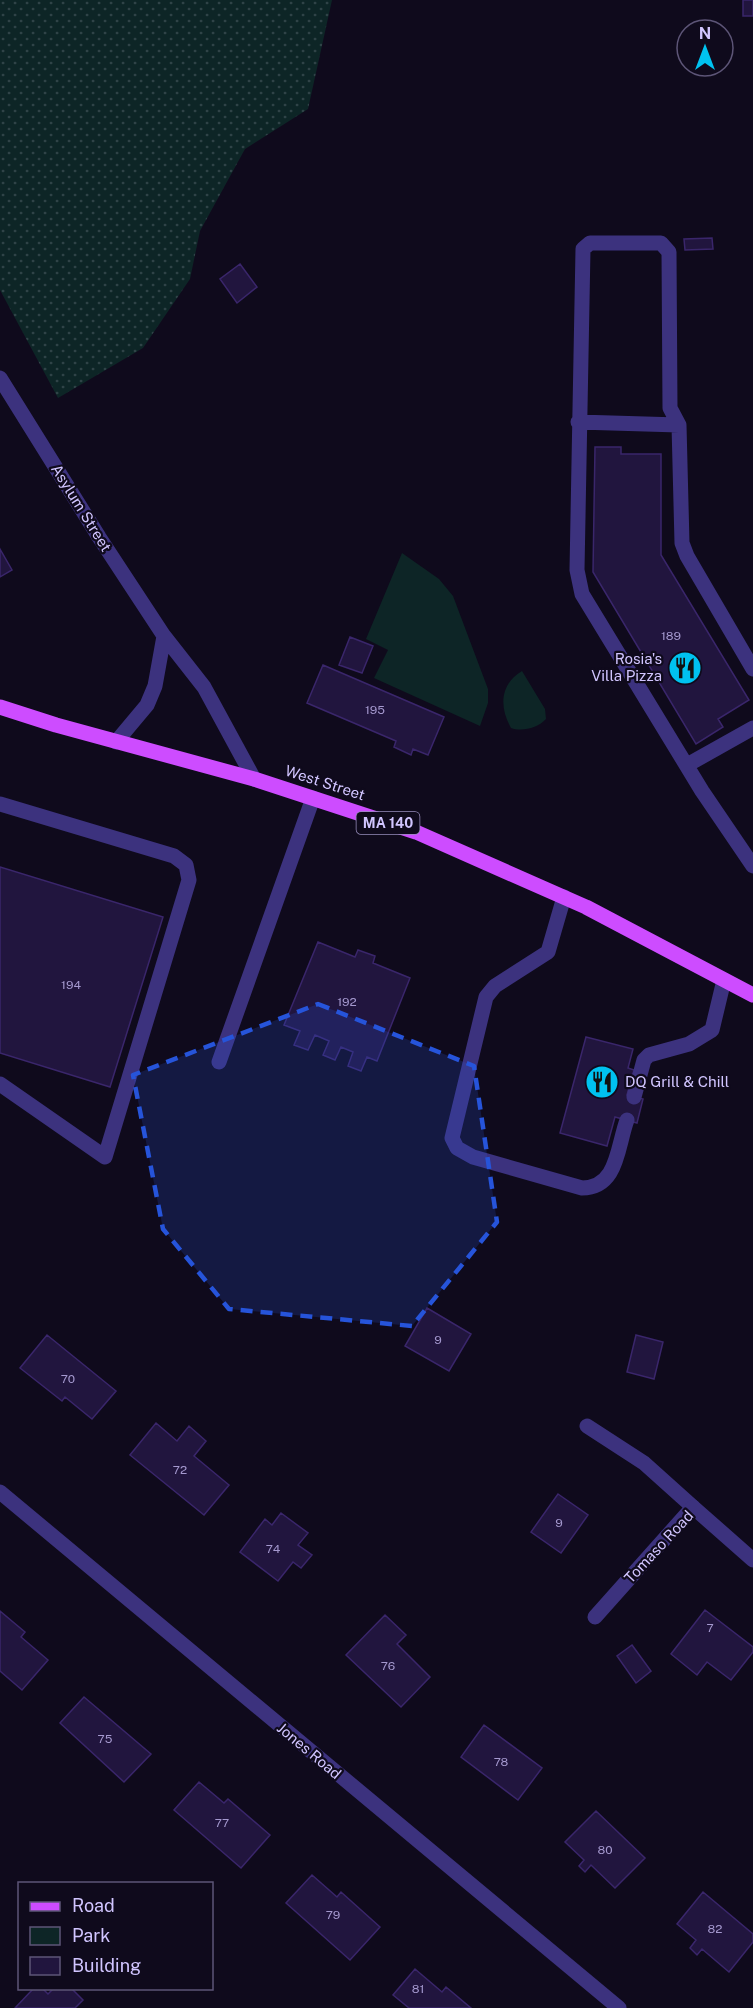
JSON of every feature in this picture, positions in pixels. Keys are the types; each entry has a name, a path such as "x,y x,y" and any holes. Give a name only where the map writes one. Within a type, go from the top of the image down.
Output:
{"main road":[{"name":"West Street","path":"0,707 254,779 416,832 564,897 753,995"}],"street":[{"path":"753,669 687,556 682,543 678,425 670,408 669,252 662,243 590,243 583,249 578,422 577,570 582,594 687,765 753,866"},
{"name":"Asylum Street","path":"0,378 164,636 204,687 254,779"},
{"path":"578,422 678,425"},
{"path":"117,741 147,705 155,686 164,636"},
{"path":"687,765 753,728"},
{"path":"219,1062 313,798"},
{"path":"0,804 174,856 186,865 189,884 105,1156 0,1084"},
{"path":"564,897 548,952 495,986 486,997 452,1138 458,1148 473,1156 582,1188 591,1188 601,1185 611,1173 627,1120"},
{"path":"634,1097 644,1060 649,1055 689,1044 712,1030 724,980"},
{"path":"587,1426 644,1463 693,1507"},
{"name":"Jones Road","path":"0,1491 620,2008"},
{"name":"Tomaso Road","path":"594,1617 693,1507 753,1560"}],"highlighted area":[{"path":"318,1004 474,1066 497,1222 412,1326 229,1309 163,1229 133,1075"}],"green space":[{"path":"0,0 332,0 308,109 245,149 200,231 190,279 143,348 58,398 0,290"},
{"path":"402,553 439,579 453,596 488,689 488,703 480,726 374,678 388,650 366,639"},
{"path":"522,671 545,709 546,719 534,727 520,730 511,728 503,704 509,682"}],"building":[{"path":"743,0 753,0 753,16 743,16"},
{"path":"712,238 713,249 685,250 684,239"},
{"path":"240,264 257,287 237,303 220,279"},
{"path":"595,447 621,447 621,454 661,454 661,555 749,700 718,719 723,727 696,744 593,572"},
{"path":"0,549 12,570 0,577"},
{"path":"350,637 373,646 362,673 339,665"},
{"path":"323,665 444,717 428,755 413,749 411,755 394,747 396,741 307,703"},
{"path":"0,867 163,917 110,1087 0,1053"},
{"path":"318,942 355,957 358,950 375,956 373,963 410,978 377,1061 367,1057 361,1071 348,1066 353,1052 341,1047 335,1060 323,1055 329,1041 315,1035 308,1050 294,1045 300,1031 284,1025"},
{"name":"DQ Grill & Chill","path":"586,1037 633,1049 628,1068 634,1070 627,1095 643,1099 637,1123 615,1117 607,1146 560,1133"},
{"path":"427,1308 471,1334 449,1371 405,1346"},
{"path":"47,1335 116,1391 92,1419 65,1397 62,1401 20,1368"},
{"path":"636,1335 663,1342 654,1379 627,1372"},
{"path":"156,1423 177,1441 189,1426 206,1441 194,1456 229,1485 204,1515 130,1455"},
{"path":"558,1494 588,1515 561,1553 531,1532"},
{"path":"281,1513 308,1533 298,1545 312,1555 301,1568 293,1562 278,1581 240,1552 265,1519 272,1525"},
{"path":"705,1610 753,1647 753,1652 731,1680 707,1662 697,1675 671,1654"},
{"path":"0,1611 25,1632 21,1637 48,1660 22,1690 0,1671"},
{"path":"385,1615 406,1635 397,1644 430,1677 401,1707 346,1655"},
{"path":"632,1645 651,1671 636,1683 617,1656"},
{"path":"84,1697 151,1754 124,1782 60,1723"},
{"path":"484,1725 542,1768 518,1800 461,1757"},
{"path":"199,1782 224,1803 228,1799 270,1835 241,1868 174,1810"},
{"path":"596,1811 645,1858 615,1888 591,1865 585,1872 579,1866 584,1860 565,1842"},
{"path":"312,1875 337,1897 341,1892 380,1927 350,1960 286,1903"},
{"path":"703,1892 753,1934 753,1942 729,1972 702,1949 697,1955 690,1948 696,1940 677,1924"},
{"path":"415,1969 442,1992 446,1987 471,2008 409,2008 393,1995"},
{"path":"32,1990 44,1990 48,1994 52,1990 73,1990 83,2000 75,2008 15,2008"}],"place":[{"name":"Rosia's Villa Pizza","path":"685,668"},
{"name":"DQ Grill & Chill","path":"602,1082"}]}
